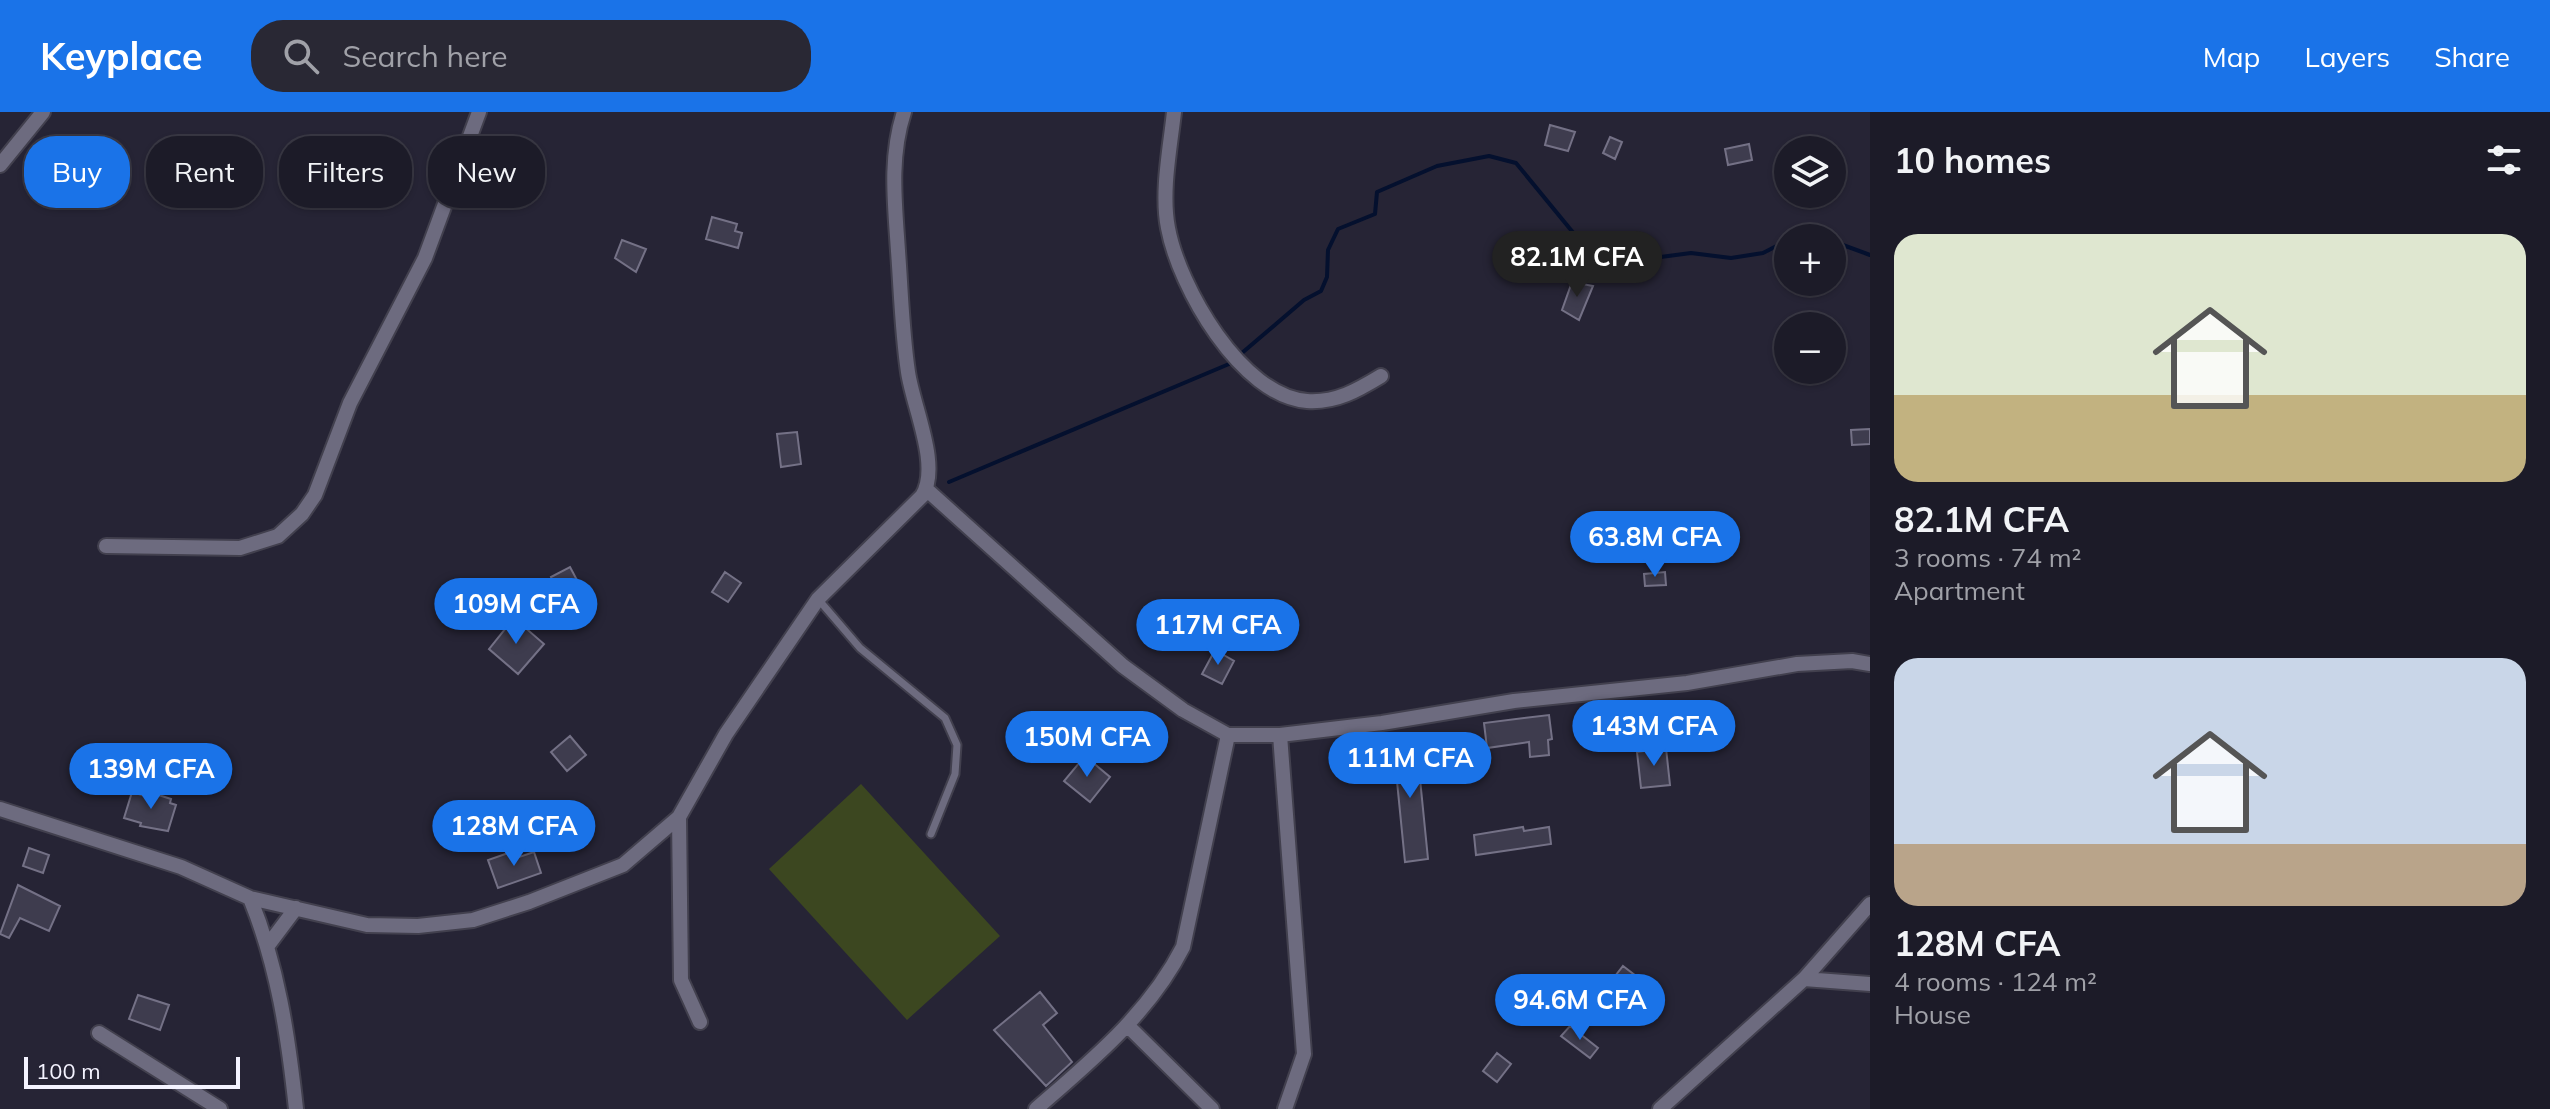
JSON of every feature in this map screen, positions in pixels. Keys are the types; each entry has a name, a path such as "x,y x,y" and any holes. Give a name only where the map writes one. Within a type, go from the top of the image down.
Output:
{"street":[{"path":"0,165 43,112"},
{"path":"106,546 240,548 278,536 302,514 315,495 350,403 425,258 479,112"},
{"path":"0,809 181,867 250,898 367,925 418,926 473,920 623,865 679,817 726,734 818,599 926,489 931,469 908,373 893,170 904,112"},
{"path":"1174,112 1167,227 1184,285 1243,366 1275,391 1307,401 1346,397 1381,376"},
{"path":"926,489 1123,666 1183,710 1228,735 1280,735 1408,720 1514,701 1687,683 1797,664 1852,661 1870,664"},
{"path":"1036,1109 1127,1025 1168,976 1183,947 1228,735"},
{"path":"1280,735 1304,1054 1285,1109"},
{"path":"679,817 683,869 681,980 700,1022"},
{"path":"250,898 269,944 287,1024 296,1109"},
{"path":"1660,1109 1804,979 1870,904"},
{"path":"269,944 296,908"},
{"path":"1804,979 1870,984"},
{"path":"1127,1025 1212,1109"},
{"path":"99,1033 220,1109"}],"lane":[{"path":"818,599 860,648 945,718 957,745 955,774 931,834"}],"green space":[{"path":"861,784 1000,936 907,1020 769,869"}],"building":[{"path":"1550,125 1575,132 1568,151 1545,145"},
{"path":"1610,137 1622,142 1615,159 1603,153"},
{"path":"1749,144 1752,160 1728,165 1725,149"},
{"path":"712,217 737,224 735,231 742,233 738,248 706,239"},
{"path":"622,240 646,249 636,272 615,258"},
{"path":"1572,282 1593,286 1579,320 1562,310"},
{"path":"1870,429 1870,444 1852,445 1851,430"},
{"path":"797,432 801,464 781,467 777,434"},
{"path":"570,567 578,582 558,592 551,577"},
{"path":"725,572 741,583 728,602 712,592"},
{"path":"1665,572 1666,585 1645,586 1644,574"},
{"path":"514,618 544,644 518,674 489,649"},
{"path":"1215,650 1234,661 1222,684 1202,674"},
{"path":"1549,715 1552,739 1548,740 1549,755 1530,757 1529,742 1487,748 1484,723"},
{"path":"570,736 586,755 567,771 551,752"},
{"path":"1416,739 1428,859 1405,862 1393,741"},
{"path":"1666,748 1670,785 1641,788 1637,752"},
{"path":"1085,756 1110,777 1090,802 1064,781"},
{"path":"146,791 171,799 170,803 176,805 168,831 140,826 141,823 124,818 132,792 145,796"},
{"path":"1523,827 1524,831 1549,827 1551,844 1476,855 1474,835"},
{"path":"29,848 49,855 43,873 23,866"},
{"path":"511,852 513,859 534,852 541,873 498,888 488,860"},
{"path":"18,885 60,906 49,931 20,918 9,938 0,934"},
{"path":"1623,966 1636,976 1618,999 1605,989"},
{"path":"1040,992 1057,1013 1043,1025 1072,1062 1046,1086 994,1030"},
{"path":"138,995 169,1005 160,1030 129,1019"},
{"path":"1570,1026 1598,1048 1590,1058 1561,1036"},
{"path":"1497,1053 1511,1064 1497,1082 1483,1071"}],"waterway":[{"path":"949,482 1229,364 1304,300 1321,291 1327,277 1328,250 1338,229 1375,214 1377,192 1437,166 1489,156 1516,163 1580,241 1615,263 1691,253 1731,258 1763,253 1774,247"},
{"path":"1846,246 1870,255"}]}
